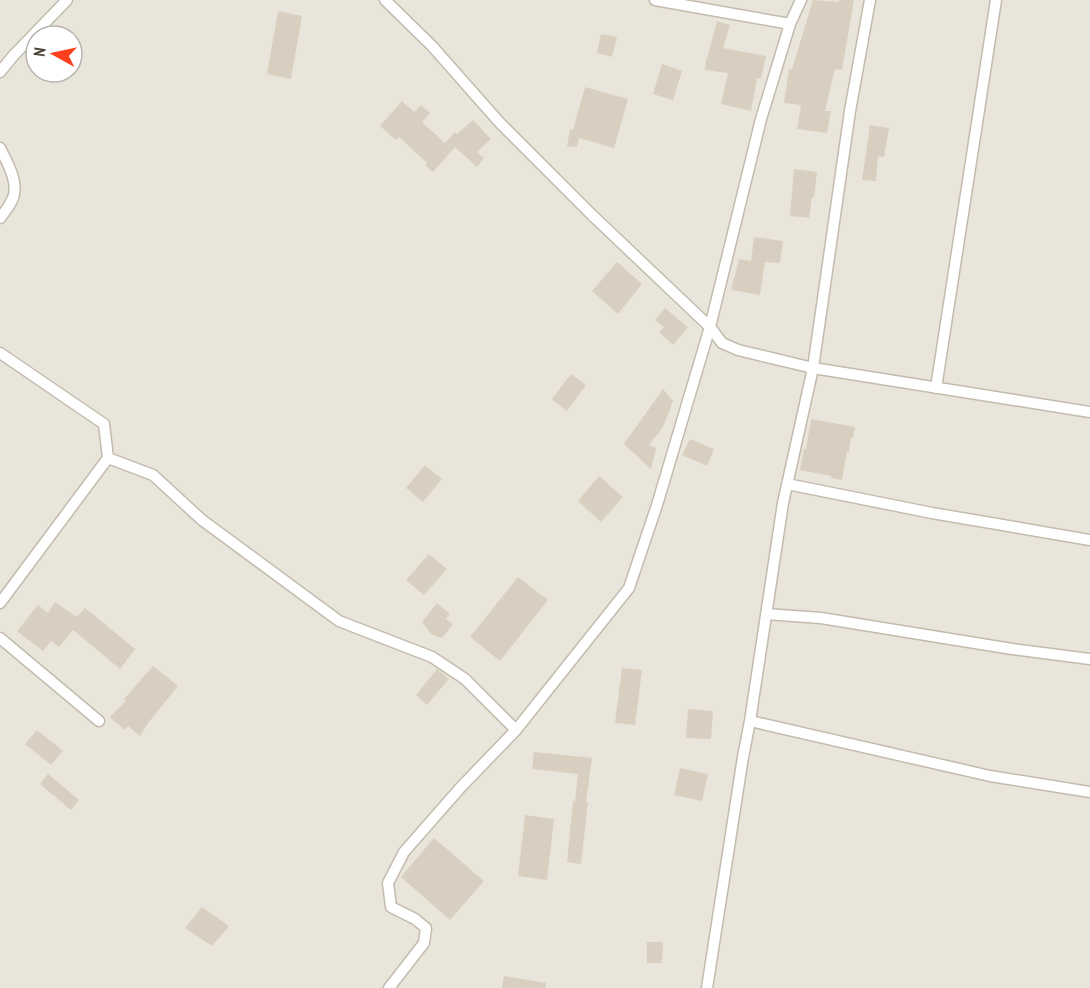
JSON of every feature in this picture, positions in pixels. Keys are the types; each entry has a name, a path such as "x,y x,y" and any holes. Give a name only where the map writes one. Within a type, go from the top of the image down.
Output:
{"street":[{"path":"0,72 67,0"},
{"path":"385,0 432,46 508,132 710,327 722,343 738,350 813,368 1090,412"},
{"path":"655,0 790,24"},
{"path":"389,988 424,944 426,928 415,919 391,907 388,883 404,852 460,787 516,730 629,588 657,505 710,327 761,119 790,24 801,0"},
{"path":"707,988 783,502 813,368 850,111 870,0"},
{"path":"936,388 996,0"},
{"path":"0,148 12,173 14,196 0,218"},
{"path":"0,353 104,424 108,458 0,603"},
{"path":"108,458 153,475 202,520 339,621 432,657 465,679 516,730"},
{"path":"787,483 932,513 1090,540"},
{"path":"766,614 821,618 1012,649 1090,659"},
{"path":"0,638 99,721"},
{"path":"750,722 990,776 1090,792"}],"shaded area":[{"path":"0,0 1090,0 1090,988 0,988"}],"building":[{"path":"813,0 839,2 839,0 854,0 842,70 835,69 825,111 831,111 827,133 797,129 801,105 784,103 789,69 792,69"},
{"path":"278,11 302,16 291,79 267,74"},
{"path":"717,21 730,25 723,48 766,56 761,79 757,78 751,111 721,104 728,73 705,70 706,58"},
{"path":"601,34 617,37 612,57 597,53"},
{"path":"662,64 682,71 673,100 653,94"},
{"path":"585,87 628,99 614,148 579,138 577,147 567,146 570,129 573,130"},
{"path":"402,101 414,112 421,105 430,113 422,122 445,143 455,132 457,134 473,120 491,139 477,152 484,158 477,167 455,147 433,172 425,165 427,163 399,137 396,140 380,126"},
{"path":"870,125 889,128 884,157 878,156 876,181 862,180"},
{"path":"794,169 817,172 809,218 790,216"},
{"path":"754,237 783,241 780,263 765,262 760,295 731,290 739,259 751,261"},
{"path":"617,262 642,284 618,314 592,291"},
{"path":"665,308 688,327 673,345 659,332 664,327 655,320"},
{"path":"571,374 586,385 567,411 552,399"},
{"path":"663,389 673,401 663,427 649,445 656,448 651,469 624,444"},
{"path":"811,419 855,427 849,452 847,452 842,480 800,470"},
{"path":"690,439 714,449 707,466 682,455"},
{"path":"425,465 442,479 423,502 406,488"},
{"path":"599,476 623,497 601,522 578,501"},
{"path":"429,554 447,569 424,595 406,580"},
{"path":"518,577 548,600 500,661 470,637"},
{"path":"55,602 77,617 85,608 135,649 120,669 73,630 59,647 51,641 43,651 17,631 38,605 48,613"},
{"path":"437,603 450,614 446,619 453,624 442,638 431,634 422,622"},
{"path":"153,666 178,686 140,736 128,726 125,730 110,717 126,701 124,699"},
{"path":"622,668 642,670 635,725 615,723"},
{"path":"437,669 449,679 427,705 416,695"},
{"path":"688,709 713,711 711,739 686,738"},
{"path":"37,730 63,751 51,765 25,744"},
{"path":"534,752 592,758 581,864 567,862 578,774 532,769"},
{"path":"680,768 708,774 702,801 674,795"},
{"path":"48,774 79,800 71,810 40,784"},
{"path":"525,815 554,819 547,880 518,876"},
{"path":"434,838 484,881 450,920 401,877"},
{"path":"202,907 229,926 212,946 185,928"},
{"path":"647,942 663,942 662,963 647,963"},
{"path":"504,976 546,983 545,988 502,988"}]}
